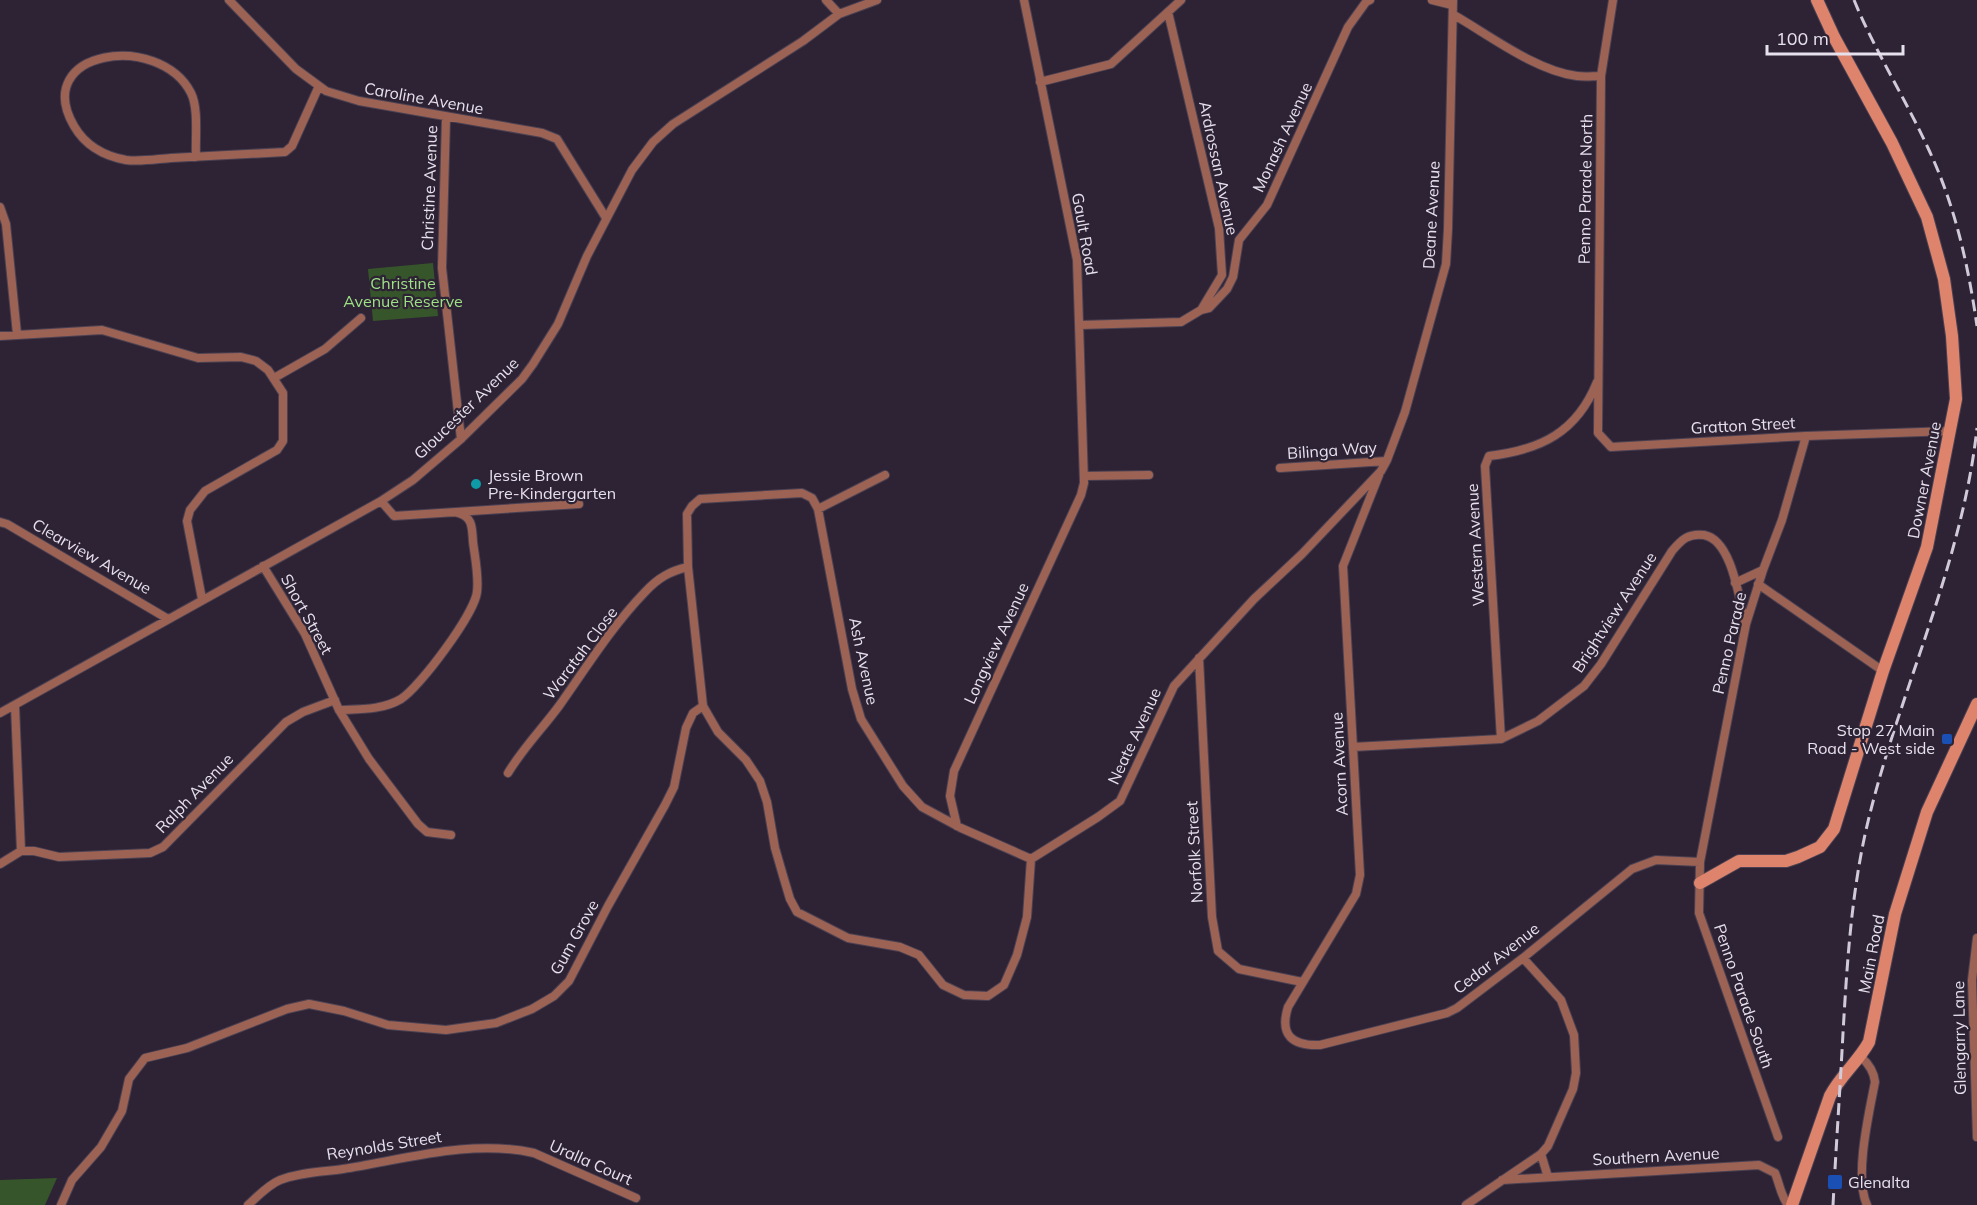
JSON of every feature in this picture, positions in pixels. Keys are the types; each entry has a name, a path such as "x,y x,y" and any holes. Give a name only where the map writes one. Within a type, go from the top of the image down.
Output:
{"street":[{"name":"Caroline Avenue","path":"229,0 296,69 326,91 359,101 542,133 557,139 606,218"},
{"path":"826,0 839,14"},
{"name":"Gloucester Avenue","path":"0,713 381,501 413,480 461,439 522,379 533,364 558,324 606,218 638,160 661,133 803,41 839,14 877,0"},
{"name":"Gault Road","path":"1024,0 1077,260 1084,476"},
{"path":"1040,82 1111,64 1181,0"},
{"name":"Monash Avenue","path":"1201,310 1209,308 1227,289 1233,277 1239,240 1267,204 1348,27 1366,2 1370,0"},
{"path":"1432,0 1453,7 1520,55 1552,69 1577,76 1601,76"},
{"name":"Penno Parade North","path":"1598,379 1601,76 1613,0"},
{"name":"Downer Avenue","path":"1700,884 1739,861 1786,861 1820,847 1834,829 1883,671 1927,547 1956,399 1952,336 1944,279 1927,217 1892,143 1834,37 1817,0"},
{"name":"Deane Avenue","path":"1386,461 1405,412 1446,264 1453,7"},
{"name":"Ardrossan Avenue","path":"1168,12 1219,228 1222,275 1201,310"},
{"path":"196,157 195,106 191,94 183,82 156,62 141,57 109,56 77,71 67,82 64,96 67,113 76,129 87,143 105,154 127,160 196,157 285,152 292,146 319,86"},
{"name":"Christine Avenue","path":"446,118 442,268 461,439"},
{"path":"0,207 6,224 18,334"},
{"path":"1080,325 1181,322 1201,310"},
{"path":"274,378 325,349 360,318"},
{"path":"0,336 102,330 198,358 242,357 256,361 268,370 283,393 283,441 277,450 206,491 190,510 187,521 202,599"},
{"name":"Gratton Street","path":"1598,379 1598,433 1611,447 1806,436 1951,431"},
{"name":"Western Avenue","path":"1501,739 1485,466 1490,456 1515,453 1548,441 1572,423 1592,395 1598,379"},
{"name":"Penno Parade","path":"1700,862 1746,624 1762,570 1782,520 1806,436"},
{"name":"Bilinga Way","path":"1280,468 1386,461"},
{"name":"Neate Avenue","path":"1030,859 1120,801 1174,686 1254,599 1302,554 1381,471 1386,461"},
{"name":"Acorn Avenue","path":"1293,1041 1287,1032 1284,1020 1288,1007 1356,894 1360,875 1343,566 1381,471"},
{"path":"885,475 818,509 812,498 802,493 700,499 687,514 688,567 702,706 718,732 747,760 760,782 768,802 778,858 790,899 797,912 848,938 900,947 919,955 944,985 964,995 988,996 1004,986 1017,955 1027,917 1030,859"},
{"path":"1084,476 1149,475"},
{"name":"Longview Avenue","path":"957,826 950,796 954,771 1081,495 1084,476"},
{"path":"381,501 394,516 579,504"},
{"name":"Ash Avenue","path":"818,509 852,689 861,719 903,786 922,807 957,826 1030,859"},
{"path":"339,710 381,707 400,700 413,690 424,678 474,605 478,591 472,525 465,515 458,513"},
{"name":"Clearview Avenue","path":"0,522 168,619"},
{"name":"Brightview Avenue","path":"1353,747 1501,739 1538,722 1584,686 1601,664 1681,540 1694,534 1709,536 1721,544 1729,562 1746,624"},
{"name":"Short Street","path":"263,566 305,634 339,710 369,759 418,824 427,832 451,835"},
{"name":"Waratah Close","path":"508,773 522,750 556,710 646,590 670,572 688,567"},
{"path":"1735,583 1762,570"},
{"path":"1758,584 1883,671"},
{"name":"Norfolk Street","path":"1199,658 1212,917 1218,951 1239,969 1302,982"},
{"name":"Ralph Avenue","path":"21,850 59,857 150,853 162,847 286,722 303,712 335,700"},
{"name":"Main Road","path":"1790,1205 1830,1096 1837,1083 1861,1057 1869,1042 1895,914 1927,812 1977,704"},
{"path":"0,864 21,850 15,706"},
{"name":"Gum Grove","path":"61,1205 72,1180 101,1147 122,1111 129,1078 144,1058 187,1048 286,1009 309,1004 344,1011 388,1025 446,1029 496,1023 532,1009 554,996 569,981 665,805 674,787 686,728 693,713 702,706"},
{"name":"Cedar Avenue","path":"1293,1041 1304,1046 1320,1045 1457,1008 1523,958 1632,869 1656,860 1700,862"},
{"name":"Penno Parade South","path":"1700,862 1699,913 1778,1137"},
{"name":"Glengarry Lane","path":"1977,938 1972,980 1977,1137"},
{"path":"1466,1205 1541,1154 1548,1146 1574,1089 1576,1073 1574,1035 1561,1000 1523,958"},
{"path":"1861,1057 1868,1064 1875,1082 1864,1140 1863,1192 1867,1205"},
{"name":"Reynolds Street","path":"248,1205 278,1181 307,1172 340,1169 462,1149 520,1150 534,1153"},
{"name":"Uralla Court","path":"534,1153 636,1198"},
{"path":"1541,1154 1548,1177"},
{"name":"Southern Avenue","path":"1502,1179 1759,1165 1775,1173 1780,1194 1790,1205"}],"green space":[{"name":"Christine Avenue Reserve","path":"433,263 438,316 373,321 368,269"},
{"path":"57,1178 45,1205 0,1205 0,1180"}],"railway":[{"path":"1854,0 1871,38 1919,129 1946,191 1965,257 1977,326"},
{"path":"1833,1205 1848,957 1861,855 1879,780 1958,530 1977,428"}],"place":[{"name":"Jessie Brown Pre-Kindergarten","path":"476,484"},
{"name":"Stop 27 Main Road - West side","path":"1947,739"},
{"name":"Glenalta","path":"1835,1182"}]}
